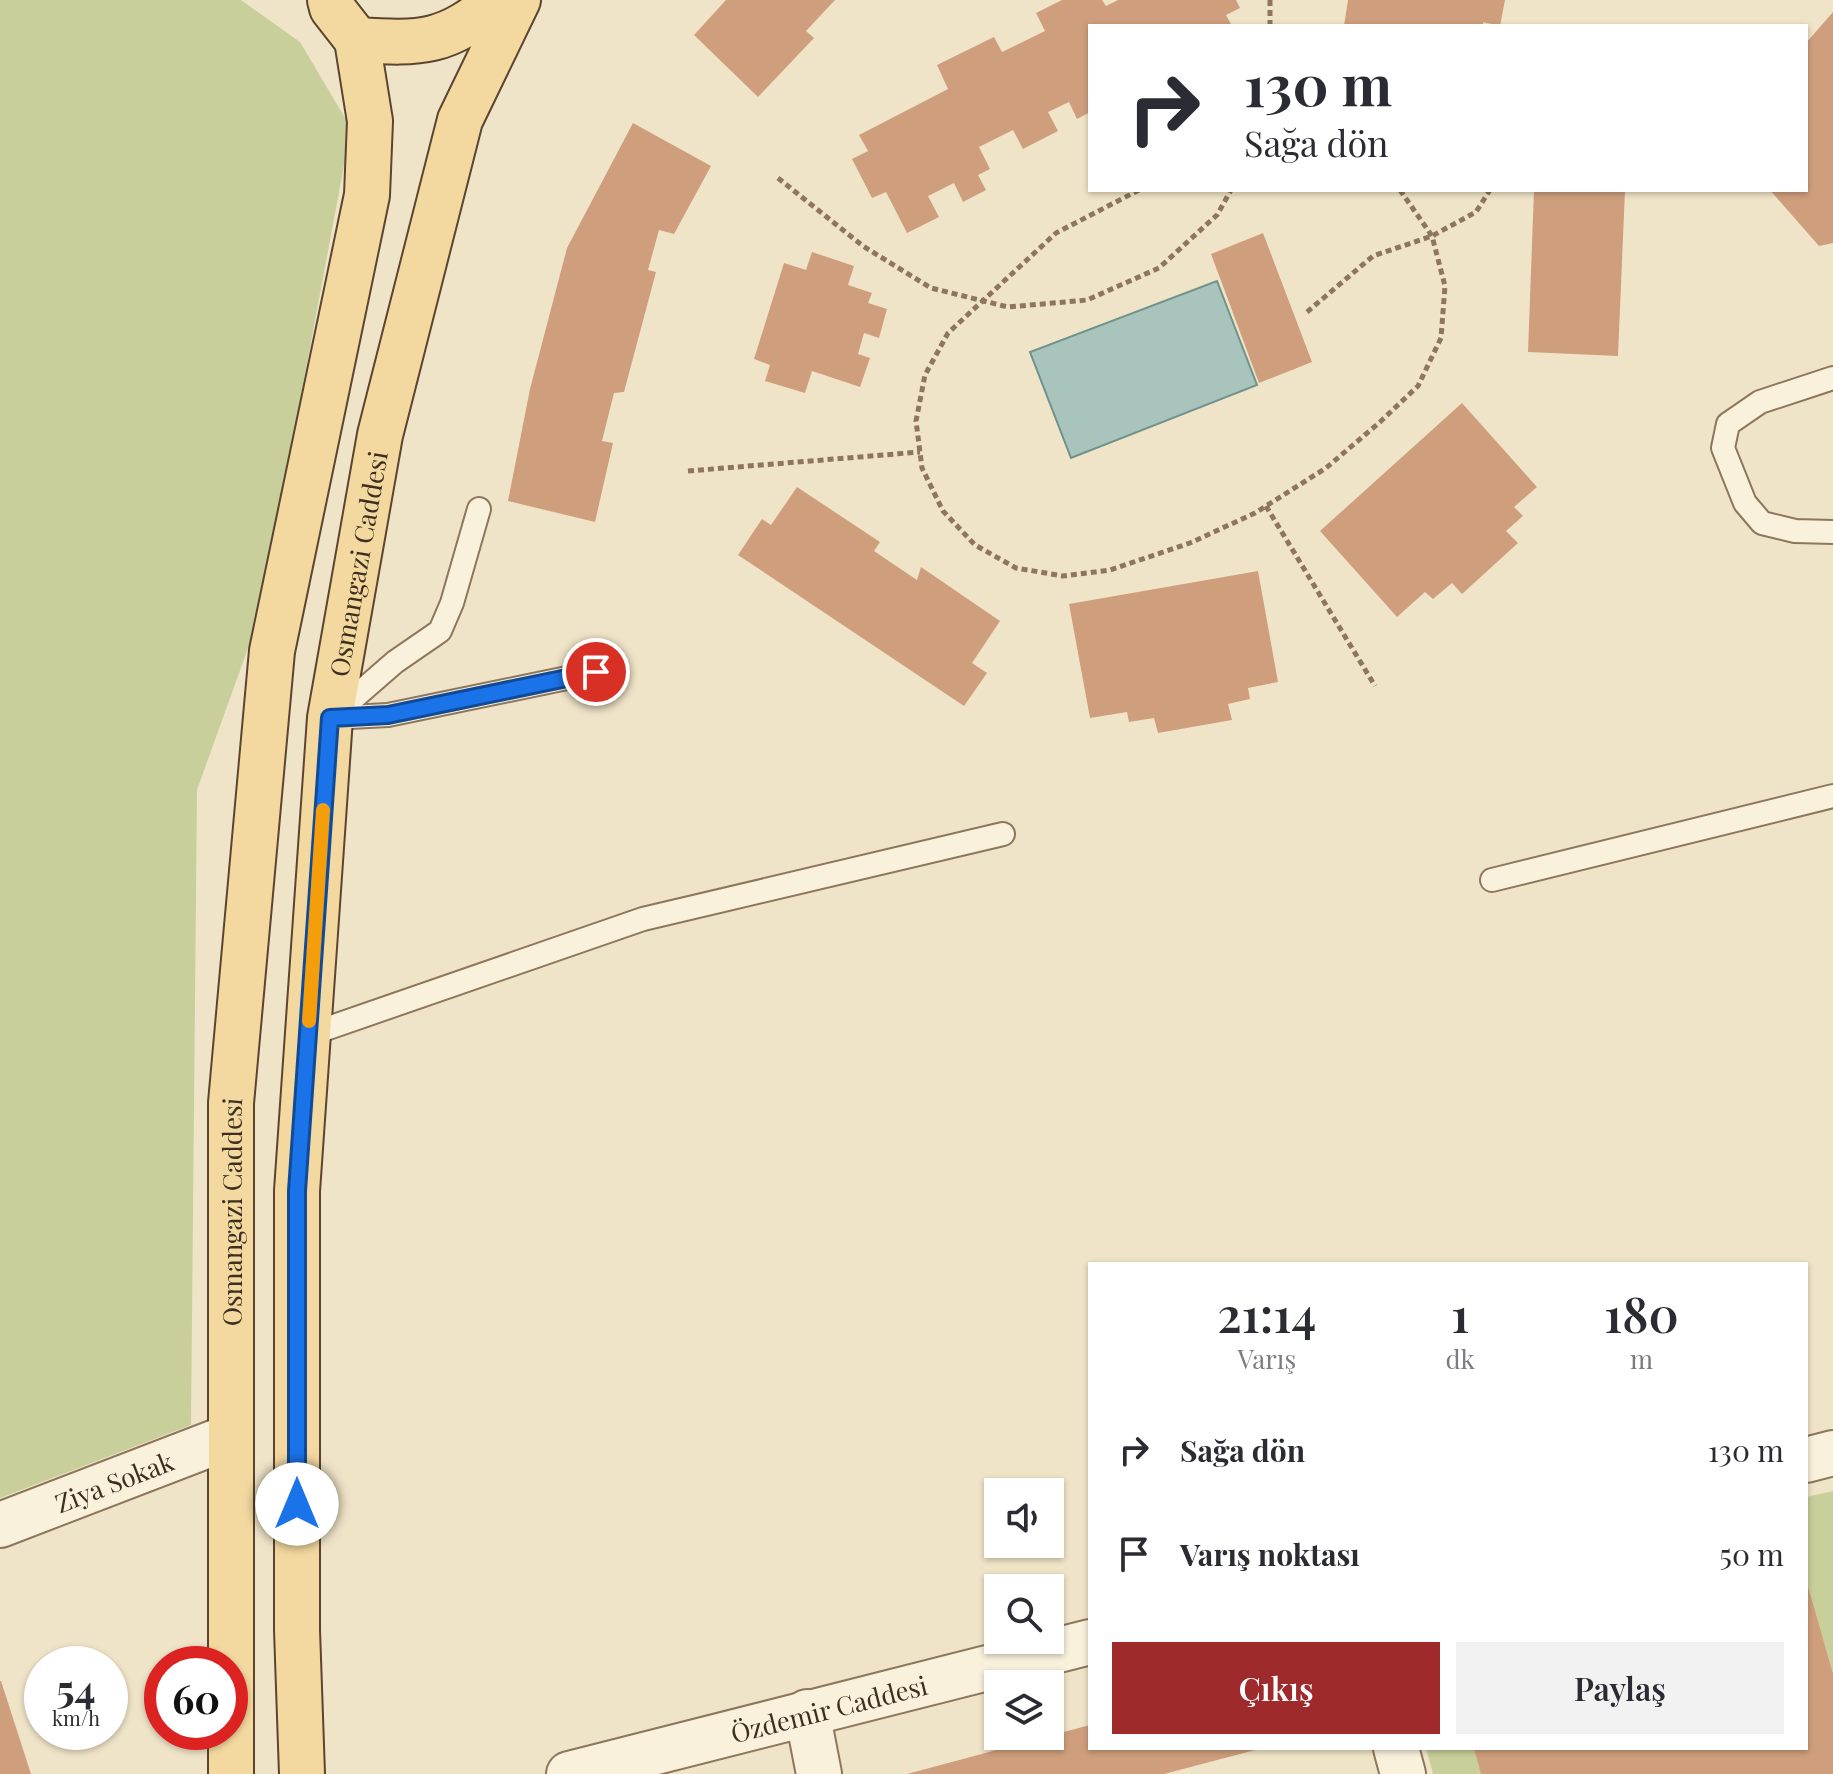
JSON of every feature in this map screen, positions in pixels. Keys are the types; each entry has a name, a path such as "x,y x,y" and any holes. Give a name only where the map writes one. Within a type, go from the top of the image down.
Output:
{"main road":[{"path":"334,12 399,43 441,38 476,18 498,0"},
{"name":"Osmangazi Caddesi","path":"302,1774 297,1630 297,1191 330,718 380,435 460,120 518,0"},
{"name":"Osmangazi Caddesi","path":"231,1774 231,1103 271,666 367,195 370,121 334,12"}],"street":[{"name":"Ziya Sokak","path":"0,1525 229,1437"},
{"path":"1808,1459 1833,1453"},
{"name":"Özdemir Caddesi","path":"569,1774 1088,1642"},
{"path":"807,1712 819,1774"},
{"path":"1397,1750 1403,1774"}],"lane":[{"path":"1833,378 1760,402 1728,424 1723,448 1745,503 1762,523 1795,531 1833,532"},
{"path":"330,718 395,662 440,631 452,603 479,509"},
{"path":"330,718 388,715 596,672"},
{"path":"1492,880 1833,796"},
{"path":"308,1035 643,919 1003,834"}],"path":[{"path":"1270,0 1270,24"},
{"path":"778,178 863,246 931,288 1008,307 1087,300 1159,268 1217,215 1230,192"},
{"path":"1135,192 1056,233 948,333 925,375 916,421 922,468 943,511 975,545 1016,568 1063,576 1110,570 1190,543 1266,506 1326,468 1418,386 1441,338 1445,286 1432,236 1401,192"},
{"path":"1307,312 1373,256 1432,236 1476,212 1489,192"},
{"path":"688,471 920,452"},
{"path":"1266,506 1375,686"}],"green space":[{"path":"0,0 241,0 300,42 351,128 260,615 197,790 191,1425 0,1498"},
{"path":"1833,1491 1833,1774 1433,1774 1427,1750 1808,1750 1808,1497"}],"water":[{"path":"1217,281 1257,385 1071,458 1030,352"}],"building":[{"path":"726,0 835,0 806,31 814,38 758,97 694,35"},
{"path":"1062,0 1102,0 1106,6 1118,0 1236,0 1240,8 1226,15 1231,24 1088,24 1088,113 1077,119 1069,102 1048,112 1058,131 1023,149 1013,130 979,147 990,169 978,175 986,190 963,202 954,183 928,196 939,217 907,233 886,192 872,198 852,159 868,151 859,135 948,89 937,65 994,37 1002,52 1045,31 1036,13"},
{"path":"1348,0 1505,0 1500,24 1344,24"},
{"path":"1833,12 1833,243 1819,246 1772,192 1808,192 1808,41"},
{"path":"633,123 711,166 674,234 659,230 648,270 656,272 624,392 614,393 602,441 613,443 595,522 508,501 530,389 567,248"},
{"path":"1534,192 1625,192 1618,356 1528,352"},
{"path":"1263,233 1312,362 1259,383 1211,254"},
{"path":"812,252 854,266 848,285 872,293 868,303 887,309 879,338 864,333 858,354 870,358 860,387 812,371 805,393 765,381 770,365 754,359 784,263 806,270"},
{"path":"1462,403 1537,487 1514,507 1523,516 1506,531 1518,543 1462,594 1452,583 1433,599 1425,592 1397,617 1320,531"},
{"path":"797,487 880,542 874,551 917,580 921,567 1000,621 972,663 987,673 964,706 738,555 762,519 771,525"},
{"path":"1258,571 1278,682 1248,688 1250,699 1228,704 1232,720 1158,733 1154,718 1129,722 1127,712 1090,718 1069,604"},
{"path":"1808,1586 1833,1674 1833,1774 1481,1774 1475,1750 1808,1750"},
{"path":"1,1681 31,1774 0,1774"},
{"path":"1088,1726 1088,1750 1255,1750 1164,1774 907,1774 997,1750 1064,1750 1064,1732"}],"slow traffic":[{"path":"309,1021 323,810"}],"route":[{"path":"297,1504 297,1191 330,718 388,715 596,672"}]}
